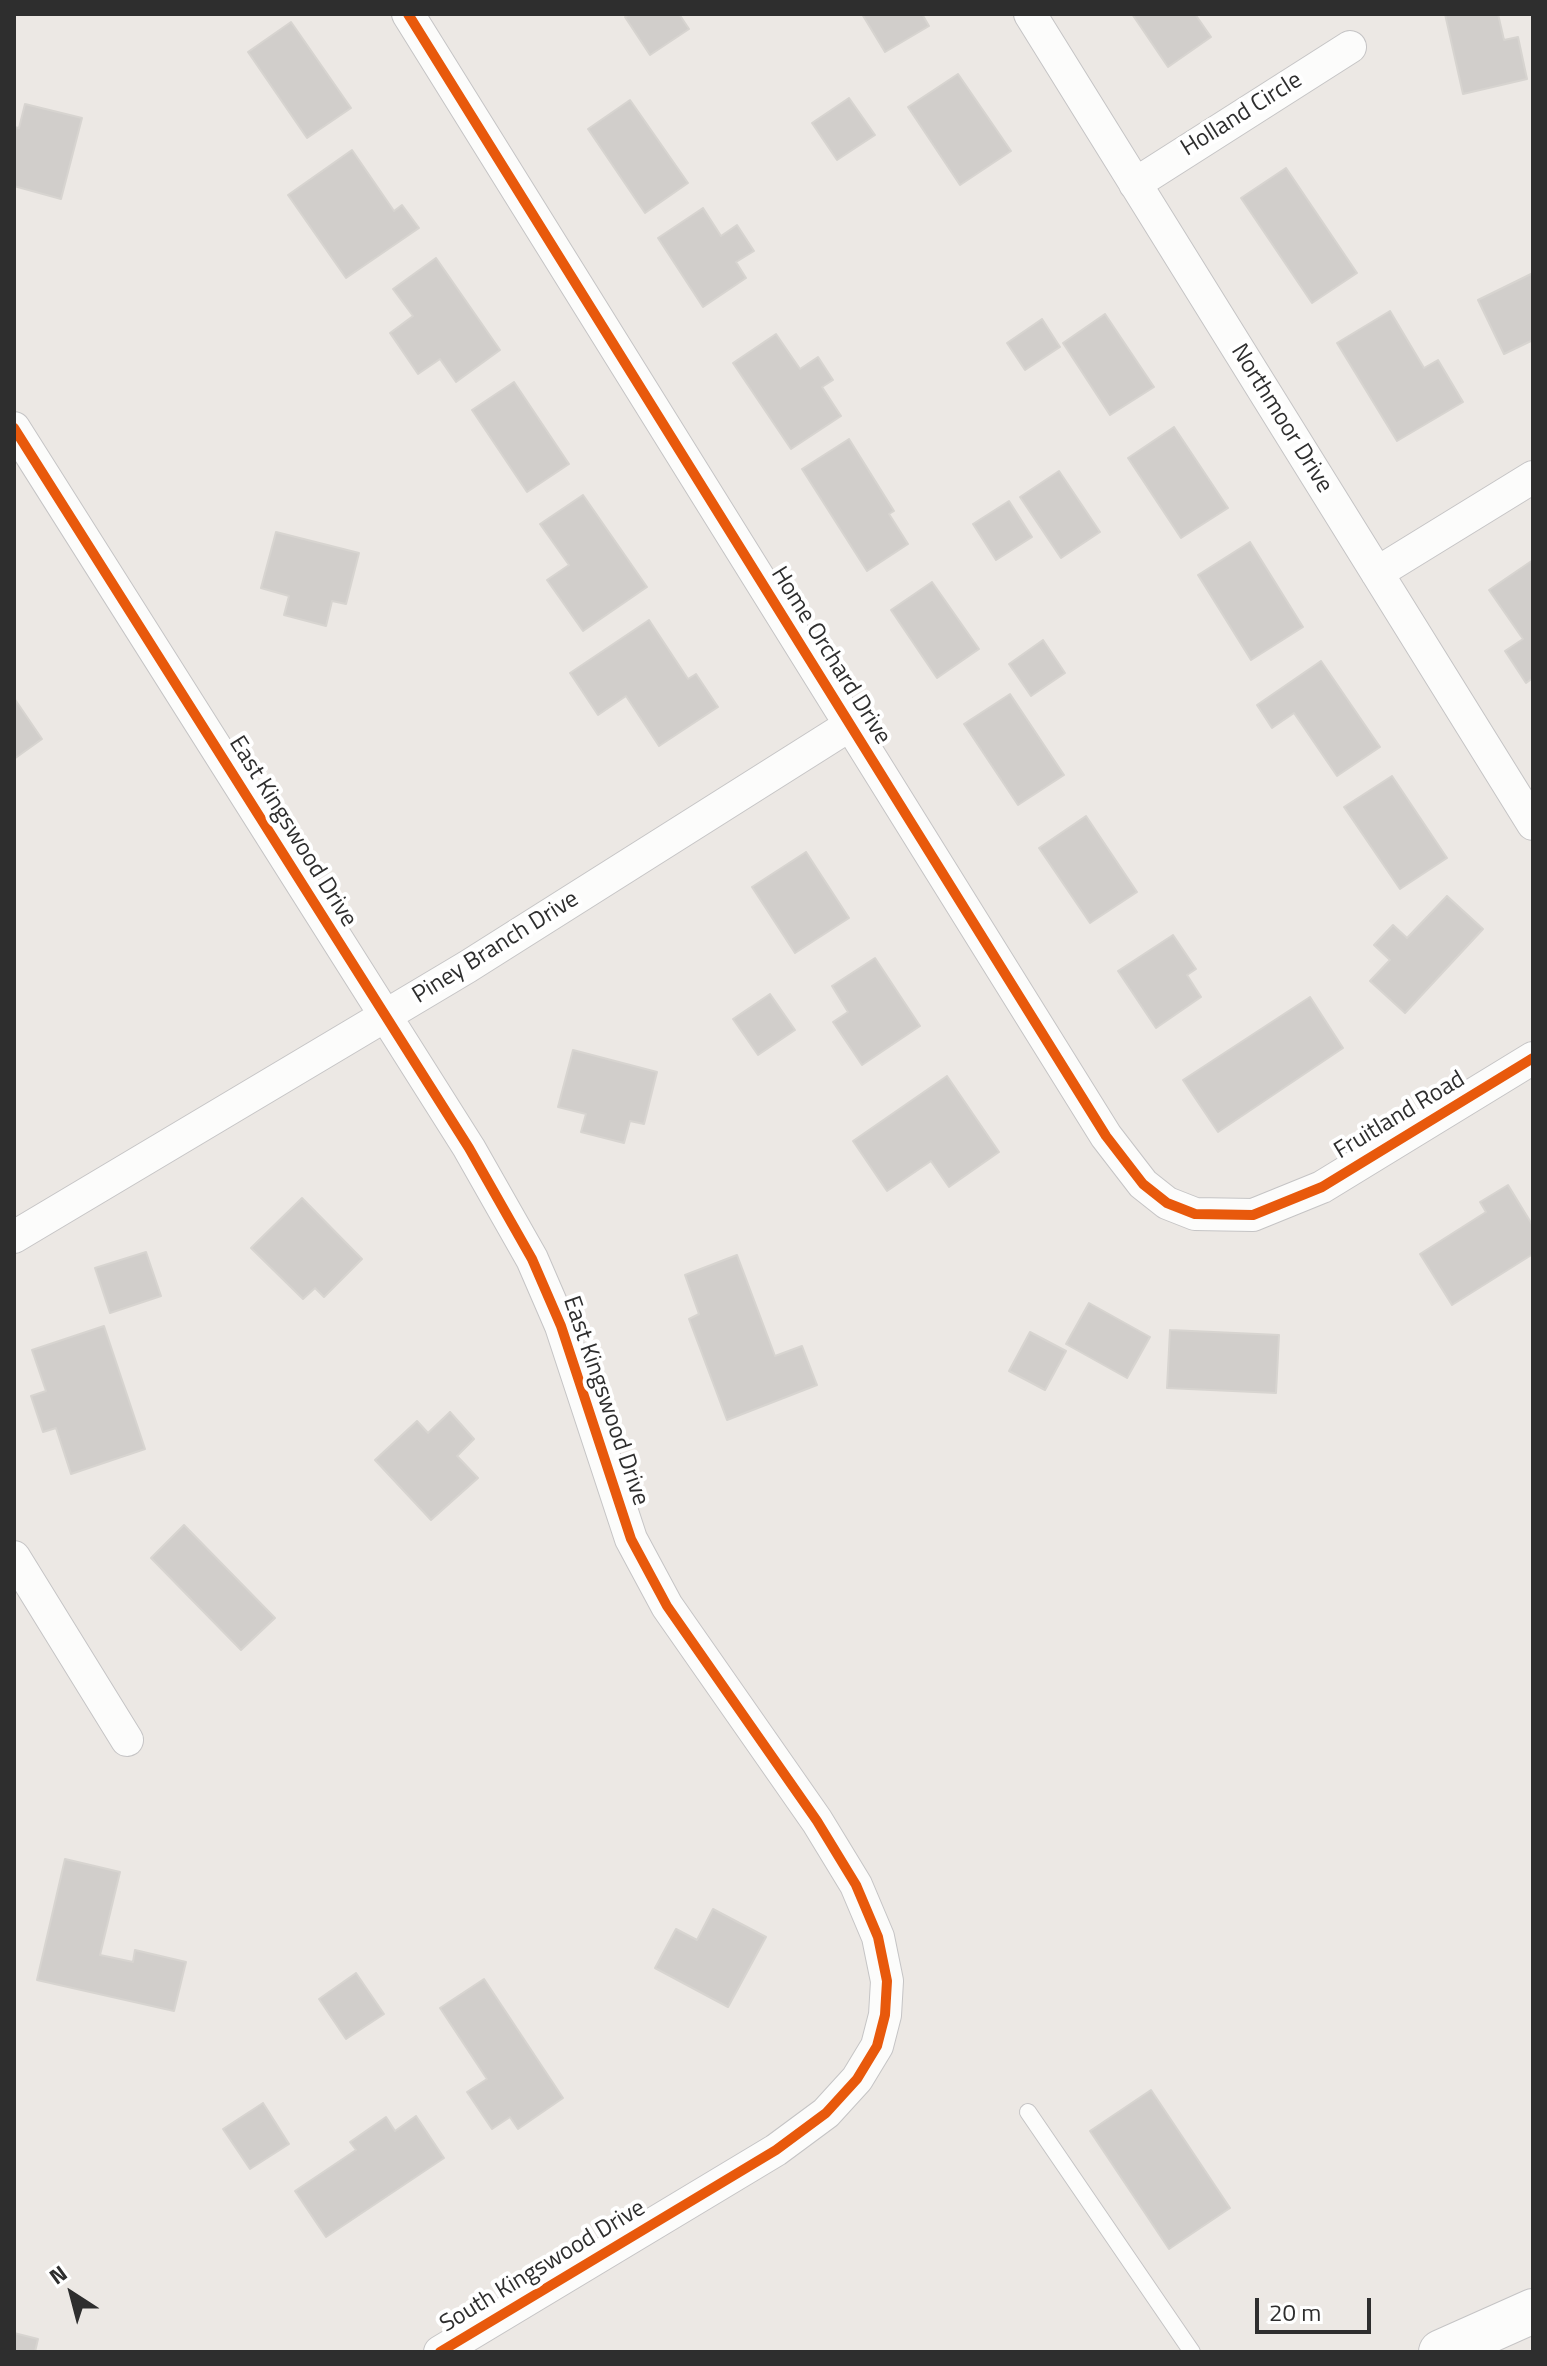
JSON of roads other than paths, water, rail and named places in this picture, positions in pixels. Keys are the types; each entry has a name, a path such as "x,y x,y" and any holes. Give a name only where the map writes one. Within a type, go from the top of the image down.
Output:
{"street":[{"name":"Home Orchard Drive","path":"408,14 1106,1136 1143,1184 1167,1203 1195,1214 1253,1215 1287,1204"},
{"name":"Northmoor Drive","path":"1030,14 1533,824"},
{"name":"Holland Circle","path":"1135,184 1350,47"},
{"name":"East Kingswood Drive","path":"14,428 469,1148 532,1259 561,1326 631,1539 667,1606 817,1821 856,1885 878,1937 887,1981 885,2015 877,2046 857,2079 826,2113 776,2150 667,2215"},
{"path":"1377,573 1533,477"},
{"name":"Piney Branch Drive","path":"14,1237 385,1016 850,725"},
{"name":"Fruitland Road","path":"1287,1204 1322,1187 1533,1058"},
{"path":"14,1557 127,1740"},
{"name":"South Kingswood Drive","path":"440,2352 490,2340 667,2215"},
{"path":"1441,2352 1530,2320"}],"lane":[{"path":"1028,2112 1192,2352"}]}
